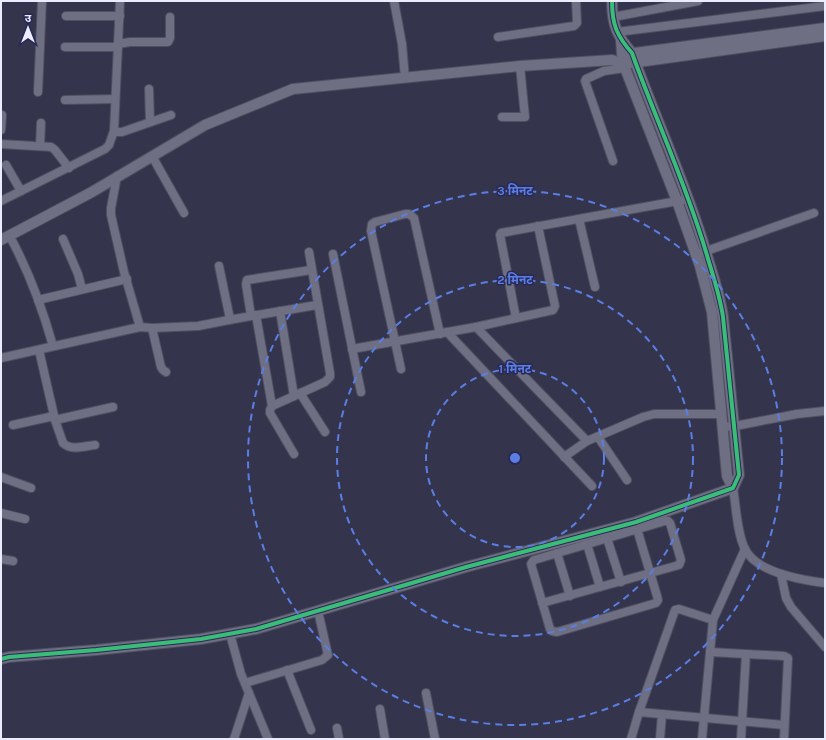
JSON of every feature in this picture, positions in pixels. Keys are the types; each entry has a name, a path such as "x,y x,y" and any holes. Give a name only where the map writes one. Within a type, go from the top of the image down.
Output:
{"street":[{"path":"38,92 42,1"},
{"path":"1,201 69,168 107,147 114,131 120,1"},
{"path":"394,1 402,44 405,74"},
{"path":"498,37 574,26 578,23 576,1"},
{"path":"1,659 201,639 256,629 318,612 466,567 597,537 733,488 739,475 723,316 706,251 689,199 634,58 619,36 612,15 605,1"},
{"path":"612,1 612,15"},
{"path":"612,15 698,1"},
{"path":"619,36 825,6"},
{"path":"66,16 120,16"},
{"path":"65,47 118,46 130,42 168,42 170,38 170,17"},
{"path":"753,42 825,28"},
{"path":"619,36 619,63 677,202 703,277 713,318 727,476 733,488 740,533 745,549 750,556 758,562 781,574 825,583"},
{"path":"613,161 585,81 586,79 619,63 634,58 753,42 825,36"},
{"path":"53,346 42,309 22,260 5,237 92,192 205,125 293,88 405,74 520,66 619,63"},
{"path":"502,117 525,117 520,66"},
{"path":"148,89 150,122"},
{"path":"65,100 116,99"},
{"path":"1,130 2,115"},
{"path":"114,131 122,132 171,115"},
{"path":"40,146 41,123"},
{"path":"1,144 54,148 69,168"},
{"path":"152,156 184,213"},
{"path":"6,165 21,191"},
{"path":"117,176 111,215 140,327"},
{"path":"516,318 500,235 504,232 689,199"},
{"path":"696,255 814,213"},
{"path":"401,369 371,228 372,224 375,222 409,214 414,218 443,333 592,486"},
{"path":"579,219 595,287"},
{"path":"352,349 476,327 553,310 556,306 538,226"},
{"path":"63,239 78,274 82,289"},
{"path":"272,406 325,382 330,377 330,369 317,305 309,252"},
{"path":"333,254 361,392"},
{"path":"219,266 230,319"},
{"path":"294,454 270,413 272,406 246,284 248,280 311,270"},
{"path":"38,300 127,279"},
{"path":"1,358 140,327 152,328 198,326 230,319 317,305"},
{"path":"280,311 297,395 325,432"},
{"path":"476,327 587,441"},
{"path":"152,328 161,367 166,372"},
{"path":"39,350 54,418 61,440 66,446 75,448 95,445"},
{"path":"13,425 112,406"},
{"path":"723,427 825,410"},
{"path":"564,457 587,441 654,414 721,414"},
{"path":"598,437 627,480"},
{"path":"1,477 31,488"},
{"path":"1,513 25,519"},
{"path":"542,603 650,574 679,565 681,563 670,523 668,521 607,538 597,537 587,544 534,560 531,563 542,603 550,629 552,631 557,632 656,603 658,596 650,574 636,530"},
{"path":"607,538 621,582"},
{"path":"587,544 600,587"},
{"path":"702,739 713,620 745,549"},
{"path":"557,553 570,596"},
{"path":"1,559 13,561"},
{"path":"781,574 786,598 791,607 825,647"},
{"path":"631,739 675,610 679,609 713,620"},
{"path":"245,683 322,660 328,655 318,612"},
{"path":"230,634 241,674 268,739"},
{"path":"710,652 784,656 788,658 784,739"},
{"path":"741,739 746,654"},
{"path":"287,670 311,730"},
{"path":"426,693 435,739"},
{"path":"234,739 249,694"},
{"path":"380,709 384,739"},
{"path":"639,712 784,725"},
{"path":"660,739 662,714"},
{"path":"337,728 339,739"}],"cycle path":[{"path":"1,659 201,639 256,629 466,567 636,522 733,488 739,475 723,317 718,292 698,227 632,53 616,30 612,1"}]}
